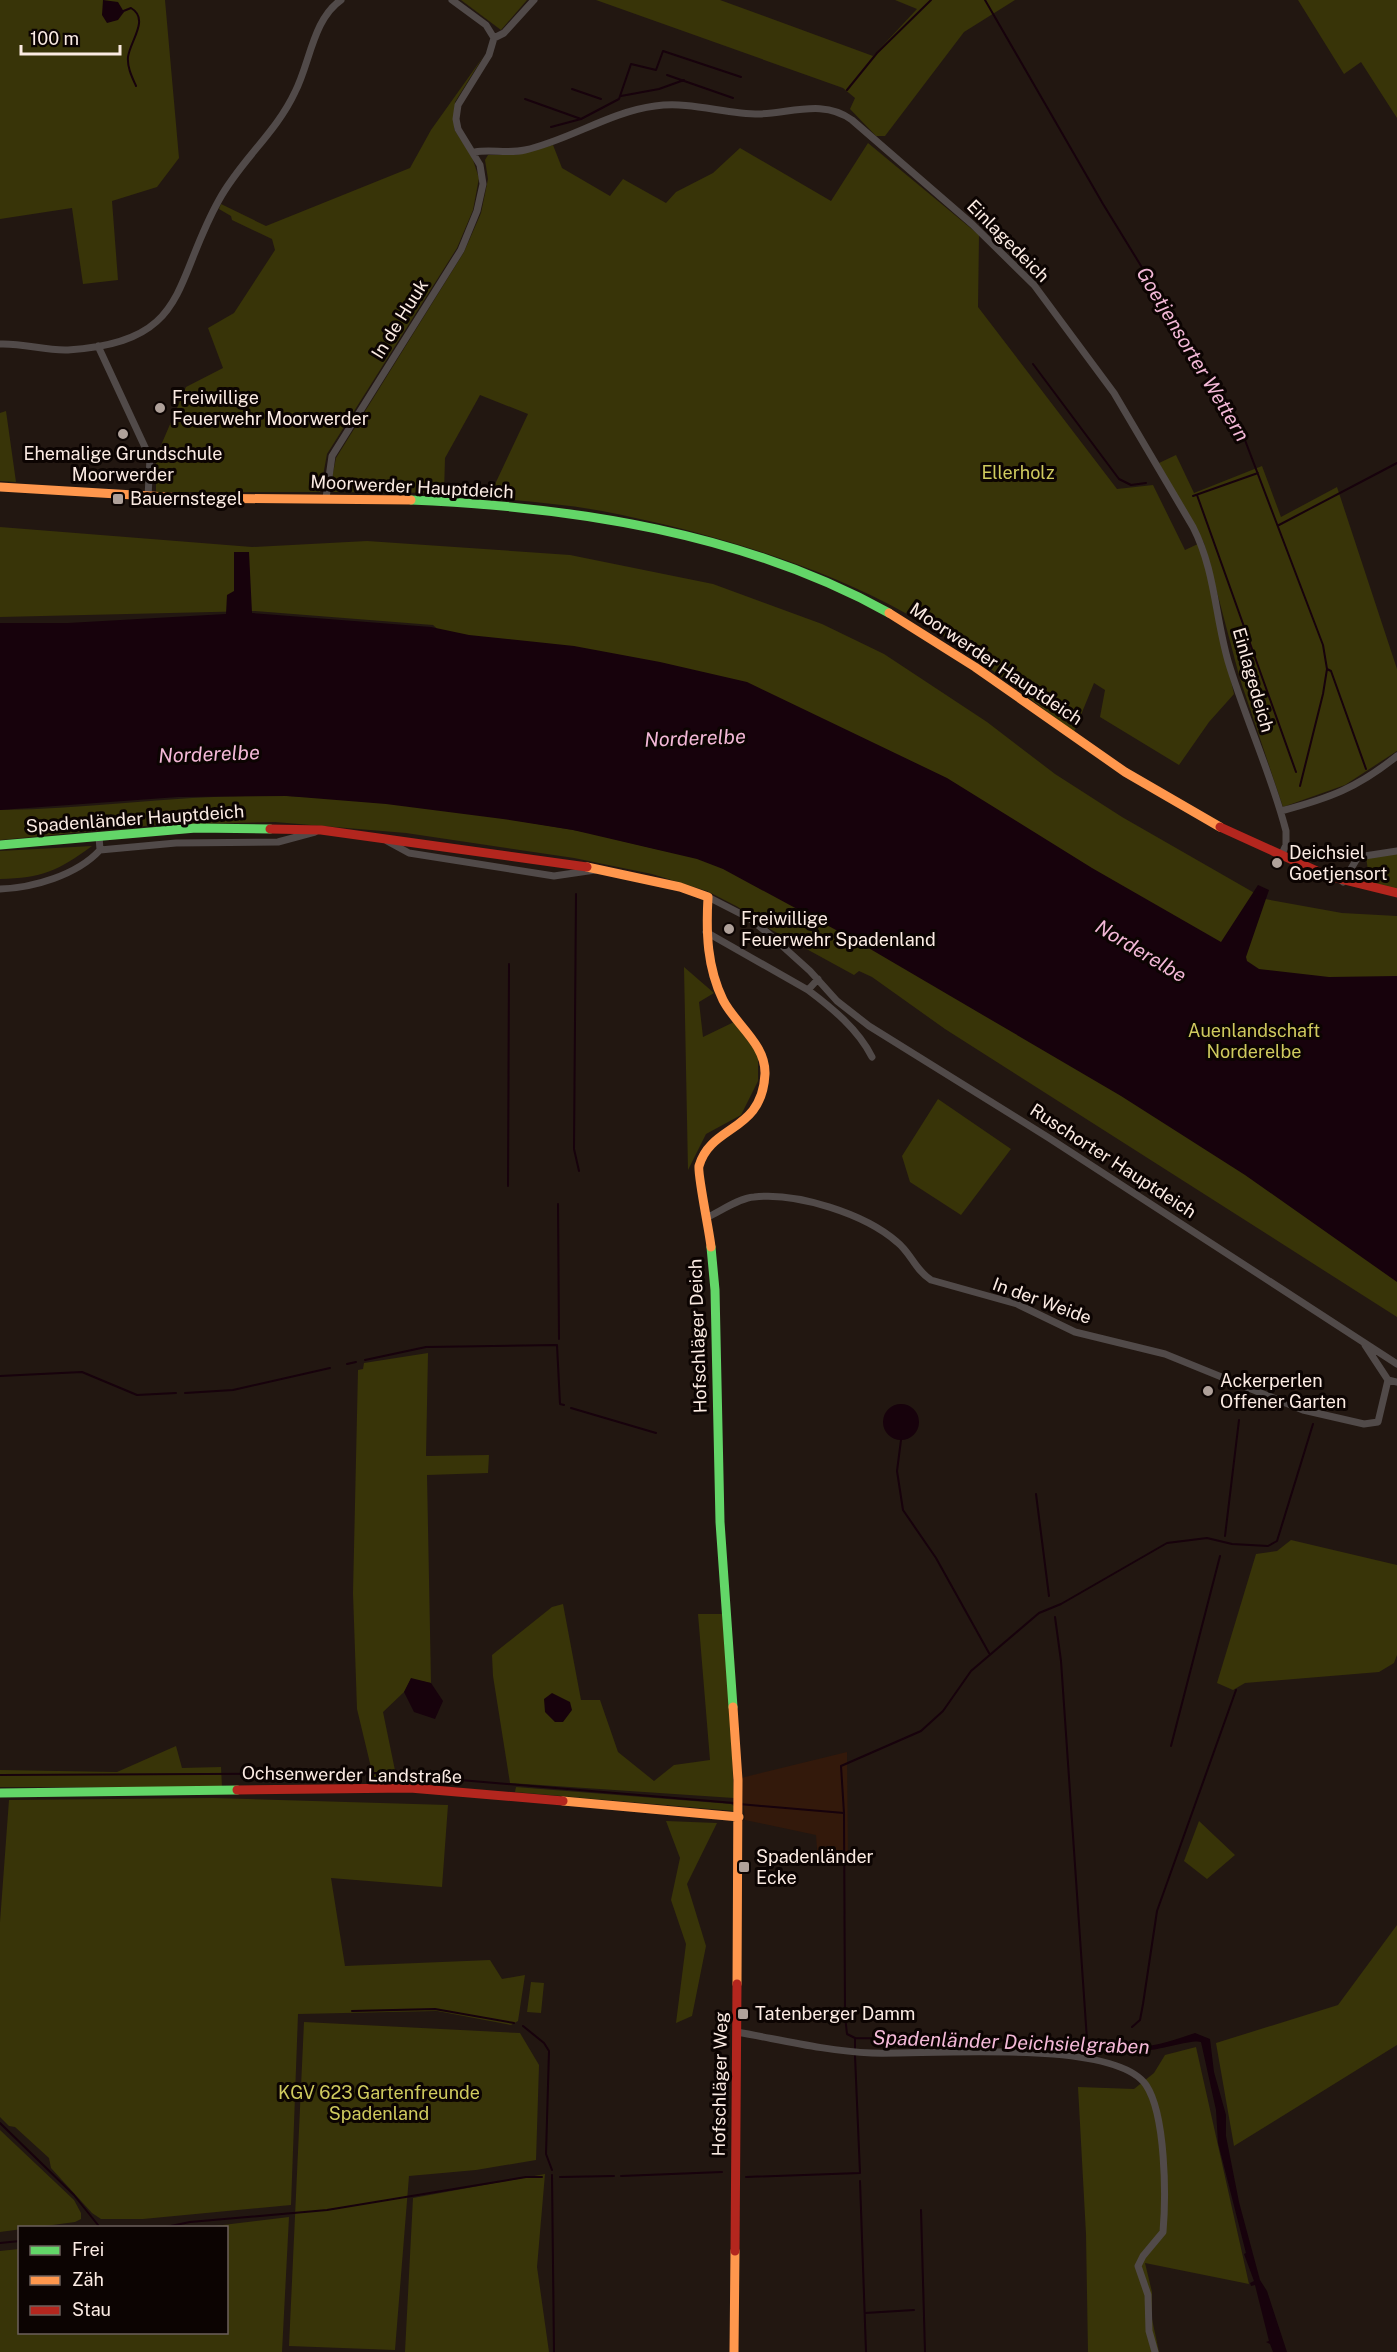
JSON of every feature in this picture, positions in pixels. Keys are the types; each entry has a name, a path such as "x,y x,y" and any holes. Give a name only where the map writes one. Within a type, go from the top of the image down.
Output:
{"street":[{"path":"0,344 66,350 98,346 133,337 148,329 176,300 220,198 287,109 322,21 341,0"},
{"path":"452,0 486,25 494,38"},
{"path":"475,152 458,129 458,105 489,55 494,38 504,33 534,0"},
{"name":"Einlagedeich","path":"475,152 525,150 622,114 671,104 693,105 746,114 822,108 843,114 852,120 967,219 1034,285 1127,413 1201,543 1216,595 1227,657 1248,724 1281,811 1287,838 1281,856"},
{"name":"In de Huuk","path":"327,498 332,456 461,250 470,231 483,184 475,152"},
{"path":"98,346 150,458 148,497"},
{"name":"Moorwerder Hauptdeich","path":"0,487 148,497 327,498 459,502 600,519 722,548 806,574 870,603 925,633 1142,783 1209,821 1281,856 1343,882 1397,894"},
{"path":"1281,811 1342,793 1373,775 1397,756"},
{"name":"Spadenländer Hauptdeich","path":"0,845 196,828 321,830 605,868 680,887 708,897"},
{"path":"0,889 37,884 71,870 100,850 176,843 278,842 321,830"},
{"path":"99,836 100,850"},
{"name":"Spadenländer Hauptdeich","path":"380,837 409,853 554,876 605,868"},
{"path":"1343,882 1358,857 1397,851"},
{"name":"Hofschläger Deich","path":"708,897 706,932 708,959 717,987 757,1046 765,1071 763,1087 757,1104 746,1119 707,1147 698,1169 708,1217 717,1326 720,1522 739,1809"},
{"name":"Ruschorter Hauptdeich","path":"708,897 748,918 818,979 837,1001 869,1026 1049,1138 1397,1364"},
{"path":"706,932 808,990 852,1028 864,1042 872,1057"},
{"path":"808,990 818,979"},
{"name":"In der Weide","path":"708,1217 753,1197 826,1206 857,1216 882,1230 900,1244 921,1273 931,1280 1017,1304 1075,1332 1165,1354 1323,1416 1364,1424 1378,1422 1388,1380"},
{"path":"1362,1341 1388,1380 1397,1382"},
{"name":"Ochsenwerder Landstraße","path":"0,1793 410,1788 739,1809"},
{"name":"Hofschläger Weg","path":"734,2352 739,1809"},
{"path":"737,2032 840,2050 1066,2054 1105,2060 1134,2074 1146,2085 1154,2107 1164,2160 1163,2232 1138,2266 1148,2295 1149,2331 1155,2352"}],"shaded area":[{"path":"847,1752 848,1862 818,1862 816,1835 745,1820 741,1778"}],"green space":[{"path":"0,0 165,0 179,158 157,187 112,201 118,280 83,284 72,208 0,219"},
{"path":"461,0 527,0 501,30"},
{"path":"596,0 720,0 873,56 917,9 895,0 1015,0 964,32 885,136 876,136 850,109 855,98 843,88"},
{"path":"1298,0 1397,0 1397,118 1361,62 1344,74"},
{"path":"483,57 455,102 454,129 472,157 479,178 473,210 457,248 327,454 320,492 156,492 156,457 186,387 223,368 208,328 234,313 275,250 272,239 232,220 231,216 219,209 221,204 266,226 410,168 431,130"},
{"name":"Ellerholz","path":"868,143 979,235 978,307 1117,489 1153,485 1185,550 1200,543 1234,694 1209,722 1179,765 1100,717 1105,690 1094,683 1074,732 992,670 929,627 872,596 797,564 719,539 641,519 588,509 489,497 528,414 480,395 445,458 444,493 333,492 332,478 336,458 464,252 481,213 488,179 485,160 488,155 515,155 553,145 562,168 610,196 623,179 666,203 676,192 713,173 740,148 831,201"},
{"path":"6,411 16,482 0,481 0,413"},
{"path":"1176,455 1194,493 1262,466 1281,517 1337,487 1397,669 1397,751 1345,785 1283,807 1240,679 1204,543 1159,463"},
{"name":"Auenlandschaft Norderelbe","path":"0,527 252,547 367,541 570,555 713,584 822,624 884,654 987,722 1055,774 1122,817 1265,899 1342,913 1397,916 1397,1317 945,1029 872,977 859,971 854,975 707,891 652,874 574,858 406,833 275,822 155,825 0,840 0,810 213,797 285,796 357,800 466,813 587,833 683,854 433,625 255,611 0,617"},
{"path":"92,846 49,872 27,877 0,879 0,851"},
{"path":"1397,853 1397,890 1370,884 1366,857"},
{"path":"684,967 714,993 699,1002 703,1037 734,1022 758,1055 758,1081 741,1115 706,1134 688,1170"},
{"path":"938,1099 1011,1149 961,1215 910,1182 902,1156"},
{"path":"428,1353 426,1456 489,1455 488,1473 427,1475 431,1683 411,1679 404,1692 383,1712 398,1785 375,1784 357,1709 353,1593 358,1370 363,1369 364,1363"},
{"path":"1291,1540 1397,1565 1397,1655 1394,1663 1379,1672 1245,1683 1233,1690 1217,1683 1256,1554 1277,1551"},
{"path":"563,1604 581,1700 600,1700 618,1752 654,1781 674,1765 710,1760 698,1614 722,1614 729,1692 734,1798 510,1783 493,1676 492,1655 552,1607"},
{"path":"176,1746 182,1768 221,1767 222,1787 0,1787 0,1770 117,1772"},
{"path":"516,1787 731,1804 734,1806 734,1811 515,1792"},
{"path":"213,1798 448,1805 442,1887 331,1878 345,1966 490,1960 502,1979 525,1975 518,2021 511,2025 437,2011 298,2014 291,2205 143,2219 101,2219 92,2213 51,2168 49,2158 15,2127 9,2126 0,2117 0,1922 9,1800"},
{"path":"666,1821 717,1823 687,1884 706,1946 692,2016 676,2023 686,1944 671,1900 680,1858"},
{"path":"1199,1821 1235,1855 1207,1879 1184,1861"},
{"path":"1397,1925 1397,2045 1234,2146 1216,2043 1338,2005"},
{"path":"531,1982 544,1983 541,2013 527,2012"},
{"name":"KGV 623 Gartenfreunde Spadenland","path":"304,2022 520,2033 539,2065 536,2160 476,2170 409,2176 395,2350 289,2346"},
{"path":"1196,2047 1249,2284 1145,2263 1152,2292 1152,2319 1159,2352 1088,2352 1086,2234 1078,2087 1134,2089 1154,2073 1165,2055"},
{"path":"0,2130 74,2200 81,2213 81,2219 45,2226 18,2226 18,2230 0,2232"},
{"path":"545,2174 537,2267 549,2352 405,2352 413,2198"},
{"path":"289,2217 282,2352 0,2352 0,2251 18,2249 18,2334 228,2334 228,2226 214,2226"}],"water":[{"path":"103,0 118,2 124,12 118,20 107,23 102,15"},
{"name":"Norderelbe","path":"234,552 249,552 252,613 431,627 469,635 574,646 660,662 747,682 947,778 1092,868 1221,942 1258,885 1269,890 1246,957 1247,961 1259,969 1329,977 1397,976 1397,1282 1245,1175 1121,1096 860,943 723,869 697,859 573,830 503,819 386,804 287,796 178,797 0,810 0,623 68,623 226,614 227,595 234,591"},
{"path":"901,1404 914,1409 919,1422 914,1435 901,1440 888,1435 883,1422 888,1409"},
{"path":"411,1678 431,1683 443,1701 435,1719 414,1712 404,1692"},
{"path":"552,1693 570,1702 572,1710 563,1722 555,1722 545,1712 544,1699"},
{"path":"1195,2033 1210,2039 1214,2072 1226,2115 1226,2136 1239,2202 1260,2280 1267,2291 1287,2352 1273,2352 1270,2344 1266,2342 1269,2341 1255,2285 1251,2286 1250,2283 1254,2281 1244,2254 1246,2253 1218,2143 1216,2110 1201,2042 1137,2051 1047,2041 1090,2041 1138,2047 1163,2043"}],"waterway":[{"path":"847,90 877,53 931,0"},
{"name":"Goetjensorter Wettern","path":"985,0 1103,204 1240,427 1323,645 1327,669 1323,694 1300,786"},
{"path":"121,12 131,8 139,18 128,57 129,68 136,86"},
{"path":"551,127 581,119 619,99 631,64 656,70 663,51 741,77"},
{"path":"667,75 733,98"},
{"path":"621,96 659,89 684,80"},
{"path":"572,89 601,99"},
{"path":"525,99 581,119"},
{"path":"1033,364 1119,479 1131,485 1146,483"},
{"path":"1279,525 1397,463"},
{"path":"1193,496 1258,473"},
{"path":"1197,495 1296,772"},
{"path":"1327,669 1331,671 1366,769"},
{"path":"576,894 574,1149 579,1171"},
{"path":"508,1186 509,964"},
{"path":"558,1204 559,1339"},
{"path":"365,1360 426,1347 557,1345 560,1404 564,1405"},
{"path":"347,1364 356,1362"},
{"path":"185,1393 233,1390 330,1368"},
{"path":"0,1376 82,1372 137,1395 176,1393"},
{"path":"571,1408 656,1433"},
{"path":"1225,1536 1239,1420"},
{"path":"855,2049 855,2038 847,2034 845,2016 844,1813 841,1766 921,1731 943,1711 971,1671 1039,1613 1061,1604 1167,1543 1207,1538 1232,1544 1268,1546 1277,1541 1313,1424"},
{"path":"901,1440 897,1471 903,1510 936,1558 989,1653"},
{"path":"1036,1494 1049,1596"},
{"path":"1171,1746 1220,1556"},
{"path":"1055,1617 1061,1661 1087,2040"},
{"path":"1132,2027 1140,2020 1157,1911 1236,1690"},
{"path":"0,1775 377,1773 734,1803"},
{"path":"739,1804 844,1813"},
{"path":"352,2011 435,2009 514,2023"},
{"path":"523,2026 544,2043 549,2051 546,2154 552,2170"},
{"name":"Spadenländer Deichsielgraben","path":"855,2038 1050,2041"},
{"path":"746,2177 860,2173 855,2056"},
{"path":"0,2123 74,2195 98,2225"},
{"path":"621,2176 722,2172"},
{"path":"552,2175 554,2352"},
{"path":"560,2177 614,2176"},
{"path":"171,2226 190,2222 327,2210 526,2177 542,2177"},
{"path":"860,2181 866,2352"},
{"path":"921,2210 925,2352"},
{"path":"0,2243 18,2241"},
{"path":"865,2313 914,2310"}],"traffic: fast":[{"path":"411,500 534,509 657,529 717,544 776,563 834,585 889,613"},
{"path":"0,845 196,828 270,829"},
{"path":"711,1247 715,1290 720,1522 733,1707"},
{"path":"0,1793 237,1790"}],"traffic: slow":[{"path":"0,487 184,498 411,500"},
{"path":"889,613 975,667 1125,772 1220,827"},
{"path":"587,867 680,887 708,897 709,950 718,988 728,1009 761,1053 765,1074 762,1093 755,1107 746,1118 714,1142 705,1152 699,1166 711,1247"},
{"path":"733,1707 738,1780 737,1984"},
{"path":"563,1801 739,1817"},
{"path":"734,2352 735,2251"}],"traffic: jam":[{"path":"1220,827 1328,876 1397,893"},
{"path":"270,829 321,830 587,867"},
{"path":"237,1790 410,1788 563,1801"},
{"path":"735,2251 737,1984"}],"place":[{"name":"Freiwillige Feuerwehr Moorwerder","path":"160,408"},
{"name":"Ehemalige Grundschule Moorwerder","path":"123,434"},
{"name":"Bauernstegel","path":"118,499"},
{"name":"Deichsiel Goetjensort","path":"1277,863"},
{"name":"Freiwillige Feuerwehr Spadenland","path":"729,929"},
{"name":"Ackerperlen Offener Garten","path":"1208,1391"},
{"name":"Spadenländer Ecke","path":"744,1867"},
{"name":"Tatenberger Damm","path":"743,2014"}]}
